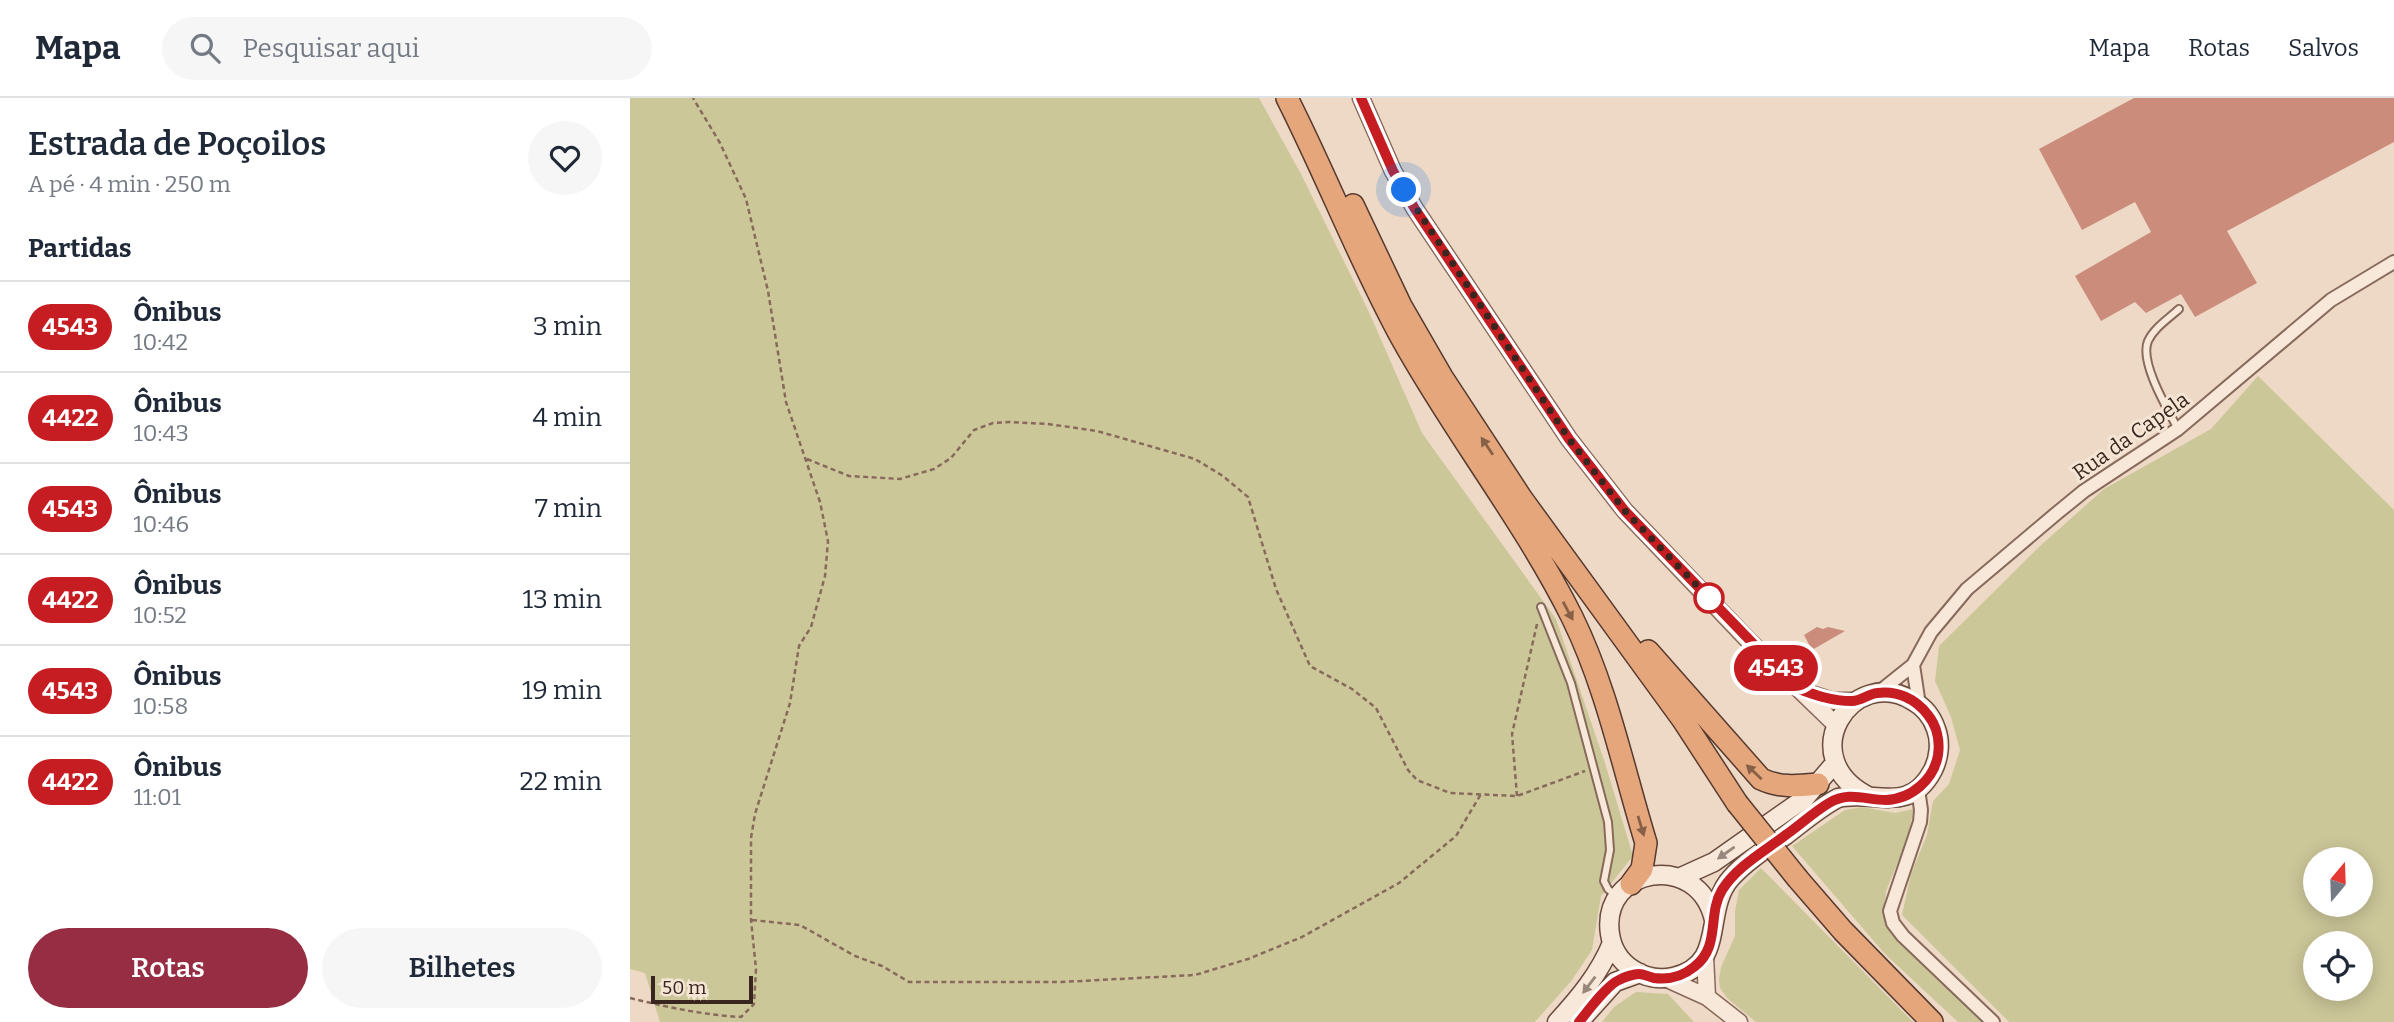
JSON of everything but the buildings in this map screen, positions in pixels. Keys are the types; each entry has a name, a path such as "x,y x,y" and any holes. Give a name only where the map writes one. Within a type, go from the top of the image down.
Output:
{"highway":[{"path":"1287,98 1400,335 1423,376 1667,718 1843,931 1932,1022"},
{"path":"1303,98 1401,306 1516,504 1590,659 1646,843 1642,869 1624,890"},
{"path":"1516,504 1751,770 1774,785 1786,787 1818,784"}],"main road":[{"path":"1835,763 1805,798 1714,862 1681,877 1655,874 1624,890 1610,915 1612,943 1622,961 1640,974 1665,978 1683,974 1705,956 1714,935 1716,904 1722,890 1745,865 1829,803 1849,795 1886,800 1903,797 1918,789 1929,778 1939,747 1937,731 1930,717 1907,697 1878,693 1857,701 1844,711 1836,725 1832,738 1835,763 1842,778 1855,790 1870,797"},
{"path":"1681,877 1703,894 1714,920"},
{"path":"1557,1022 1590,986 1612,943"},
{"path":"1579,1022 1615,982 1640,974"}],"street":[{"path":"1361,98 1393,171 1415,209 1569,439 1625,511 1796,688 1836,725"},
{"name":"Rua da Capela","path":"1878,693 1913,665 1931,632 1967,589 2084,491 2178,429 2331,300 2394,262"},
{"path":"1913,665 1919,705"},
{"path":"1796,688 1833,701 1857,701"},
{"path":"1918,789 1920,822 1890,911 1903,936 1993,1022"},
{"path":"1705,956 1707,997"},
{"path":"1665,978 1707,997 1739,1022"}],"lane":[{"path":"2178,429 2147,362 2147,343 2158,327 2179,309"},
{"path":"1541,607 1571,683 1611,836 1604,881 1608,889 1624,890"}],"path":[{"path":"630,998 686,1012 741,1017 754,1004 751,838 755,814 790,703 799,646 811,627 825,576 828,541 820,502 786,402 768,291 746,199 720,143 693,98"},
{"path":"807,459 849,476 900,479 934,470 951,458 974,430 993,423 1009,422 1097,431 1195,459 1223,476 1248,497 1276,589 1310,666 1352,689 1376,708 1408,770 1417,779 1450,793 1517,796 1593,768"},
{"path":"1517,796 1512,734 1541,607"},
{"path":"751,920 800,925 855,956 883,966 909,982 1061,982 1195,975 1248,959 1302,937 1399,883 1456,836 1481,794"}],"shaded area":[{"path":"630,98 1259,98 1301,174 1368,310 1422,433 1556,619 1605,763 1633,856 1601,896 1592,950 1572,980 1535,1022 660,1022 645,973 630,969"},
{"path":"2258,376 2394,510 2394,1022 2009,1022 1902,915 1911,874 1927,835 1933,801 1949,784 1960,750 1951,717 1935,681 1939,646 2040,546 2104,489 2211,429"},
{"path":"1862,807 1895,813 1913,809 1910,833 1886,891 1884,919 1985,1022 1958,1022 1885,954 1792,846 1845,810"},
{"path":"1761,868 1913,1022 1756,1022 1727,998 1720,988 1719,979 1721,967 1735,936 1735,911 1739,890"},
{"path":"1636,992 1668,994 1694,1022 1602,1022 1614,1007"}],"bus line":[{"name":"4543","path":"1361,98 1393,171 1415,209 1569,439 1625,511 1796,688 1833,701 1857,701 1878,693 1907,697 1930,717 1937,731 1939,747 1936,763 1929,778 1918,789 1903,797 1886,800 1849,795 1829,803 1731,878 1716,904 1712,942 1699,963 1674,977 1656,978 1640,974 1617,980 1579,1022"}],"route":[{"path":"1404,190 1569,439 1625,511 1709,598"}]}
